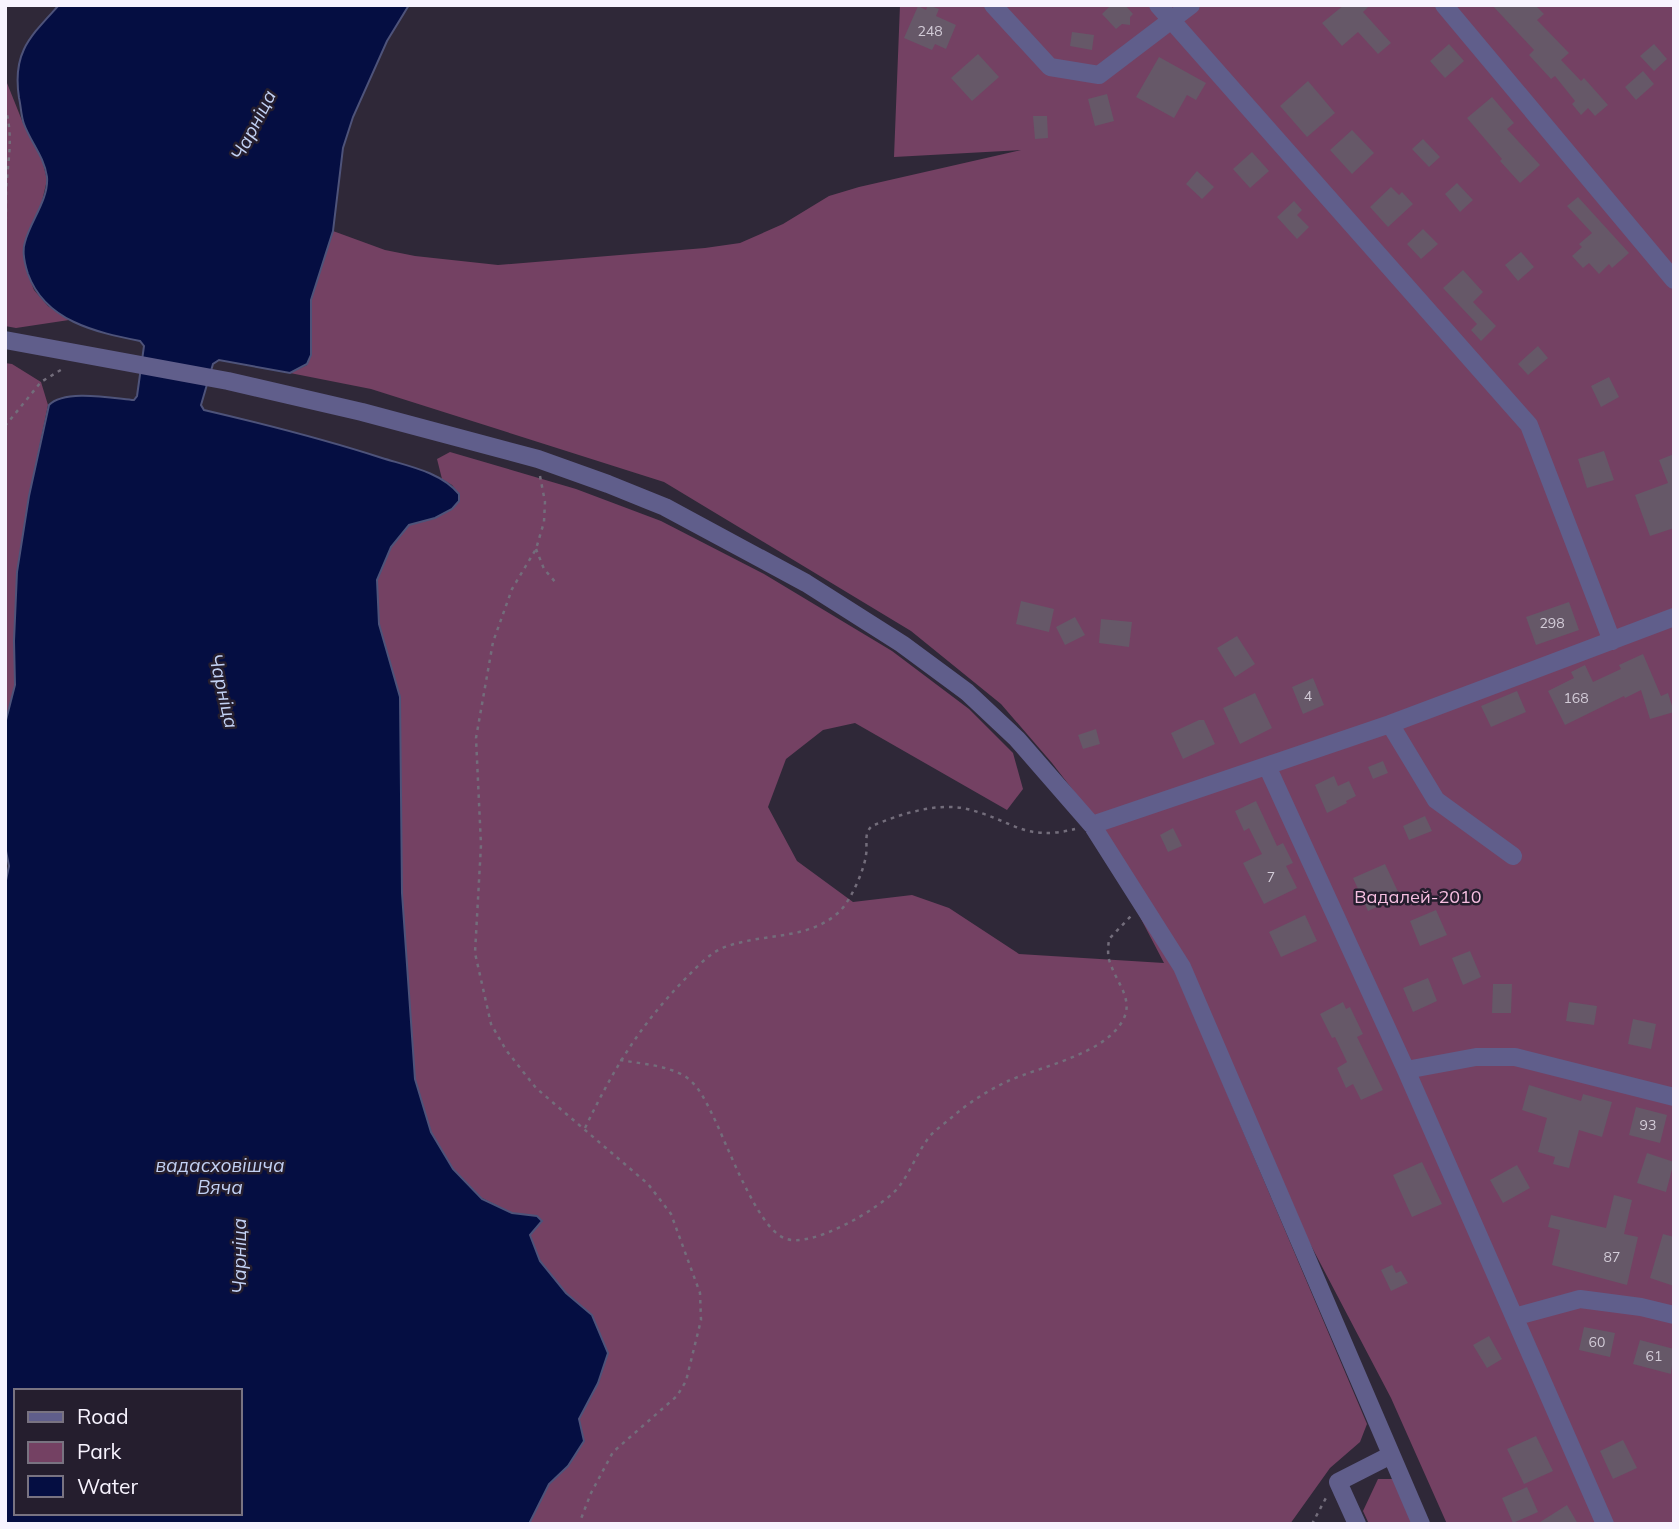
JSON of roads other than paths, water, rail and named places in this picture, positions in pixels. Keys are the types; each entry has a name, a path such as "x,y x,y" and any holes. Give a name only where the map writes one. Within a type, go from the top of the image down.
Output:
{"street":[{"path":"993,5 1050,67 1099,75 1191,5"},
{"path":"1158,5 1529,425 1612,641"},
{"path":"1444,5 1674,279"},
{"path":"5,340 228,381 362,412 538,459 665,507 806,583 902,644 967,692 1017,739 1092,825 1182,967 1422,1524"},
{"path":"1092,825 1390,724 1674,617"},
{"path":"1390,724 1436,800 1513,856"},
{"path":"1267,766 1406,1070 1605,1524"},
{"path":"1406,1070 1476,1057 1515,1057 1674,1097"},
{"path":"1514,1317 1580,1299 1641,1307 1674,1315"},
{"path":"1357,1524 1338,1482 1391,1455"}],"water":[{"name":"вадасховішча Вяча","path":"59,5 409,5 387,41 353,117 343,148 333,231 311,300 311,355 307,364 290,373 219,360 213,364 201,405 204,410 316,438 413,467 443,480 459,494 459,501 452,509 435,518 409,525 391,547 377,580 379,624 400,697 402,893 415,1079 431,1132 453,1169 482,1199 512,1213 537,1216 542,1221 530,1235 540,1261 566,1293 592,1315 608,1353 598,1383 579,1419 584,1441 568,1466 549,1484 529,1524 5,1524 5,885 9,866 5,846 5,724 15,685 17,572 29,496 49,405 56,400 77,396 134,400 137,396 144,346 140,341 89,328 59,313 46,303 36,290 27,270 24,246 47,185 43,163 23,121 19,98 18,69 32,36"}],"water label":[{"name":"Чарніца","path":"253,125"},
{"name":"Чарніца","path":"224,691"},
{"name":"Чарніца","path":"239,1256"}],"park label":[{"name":"Вадалей-2010","path":"1418,896"}]}
